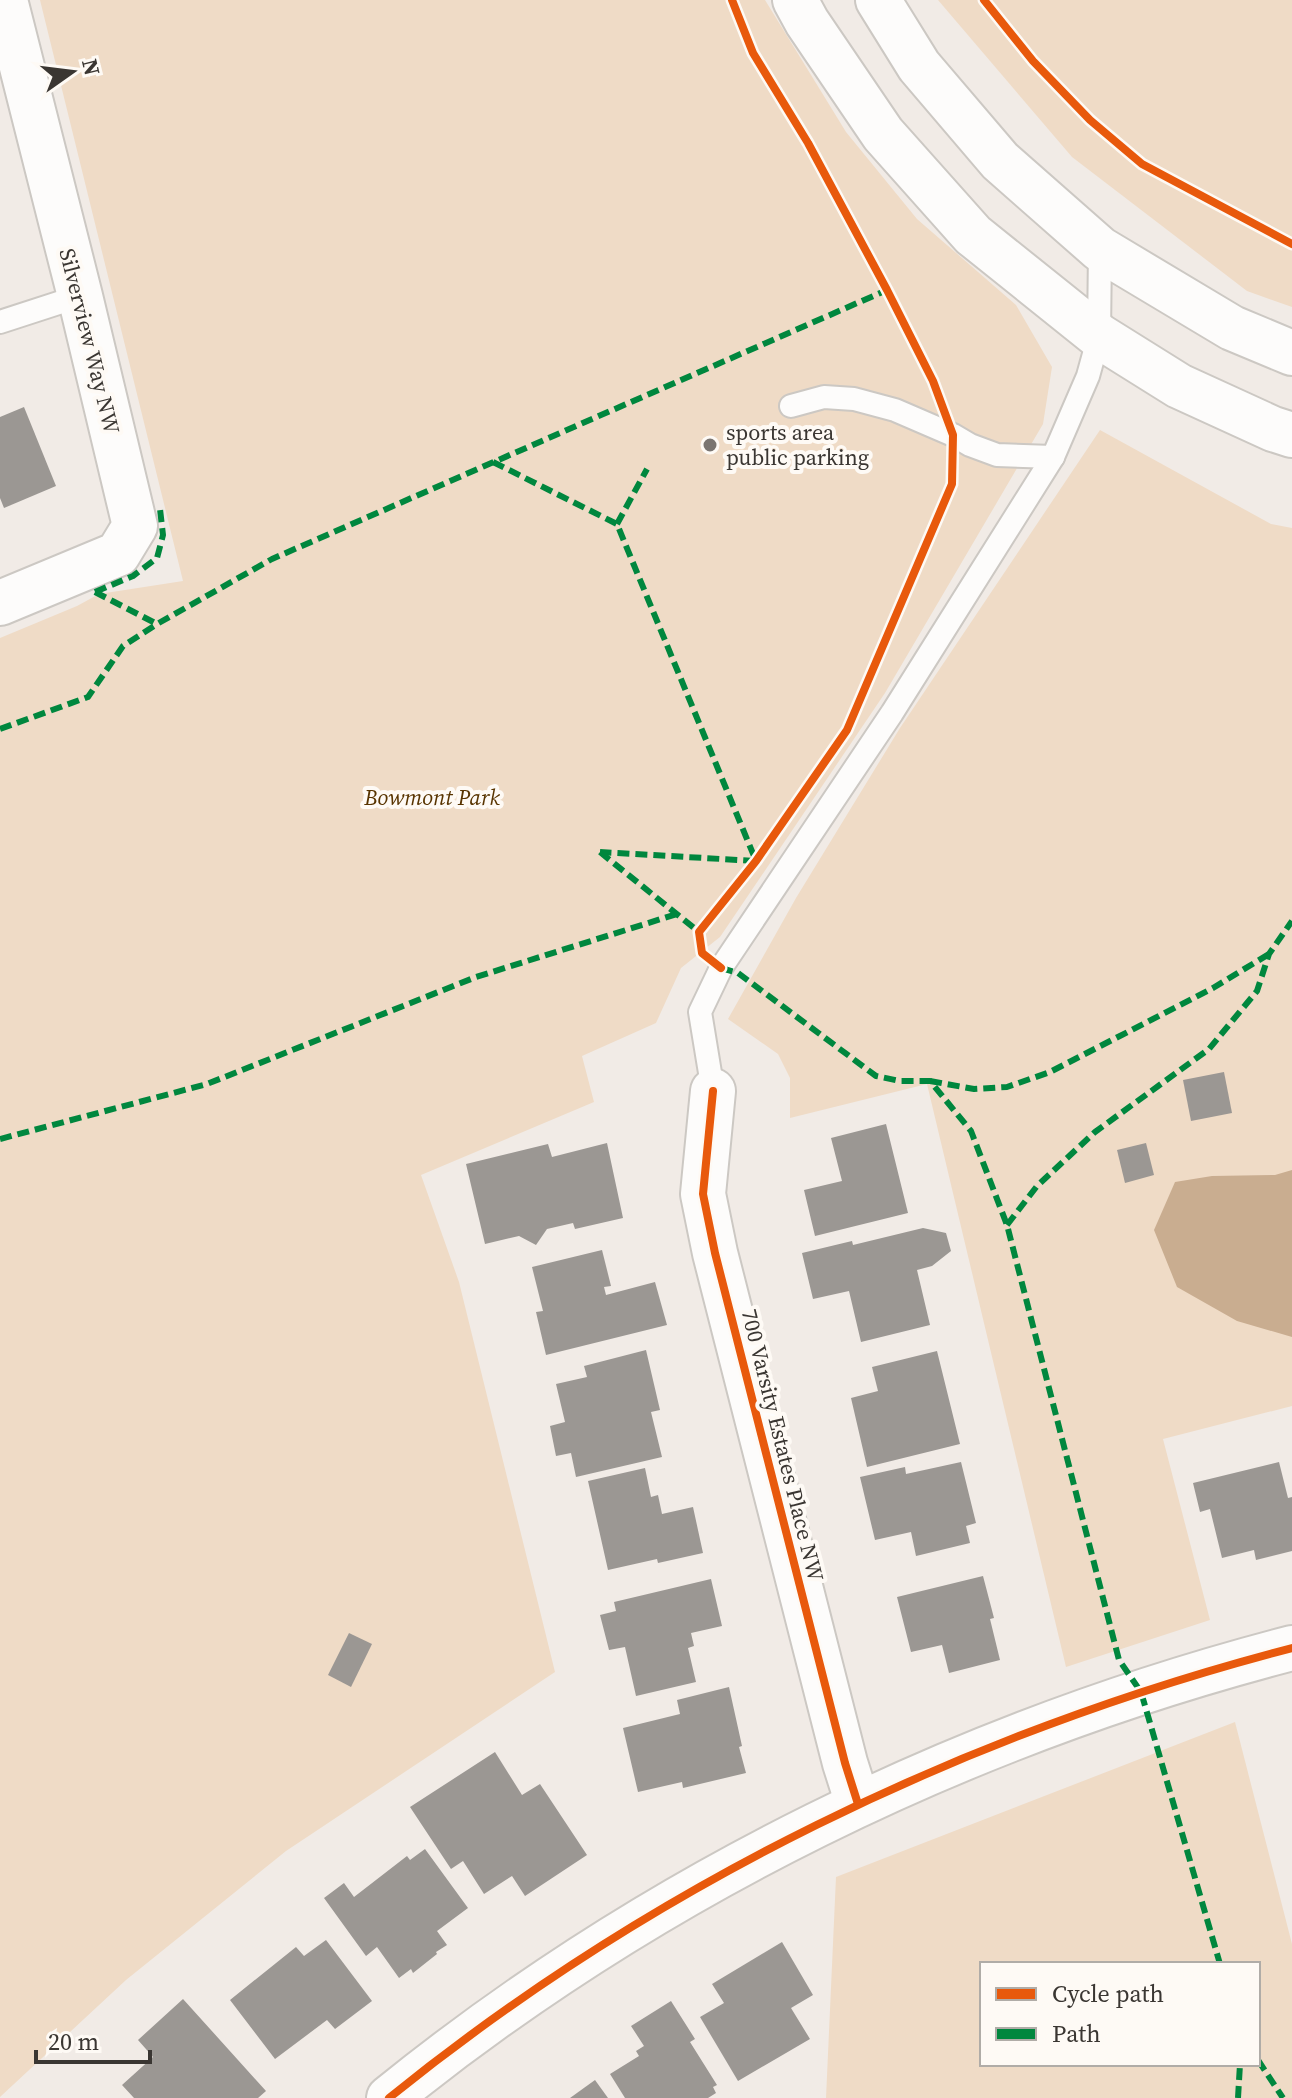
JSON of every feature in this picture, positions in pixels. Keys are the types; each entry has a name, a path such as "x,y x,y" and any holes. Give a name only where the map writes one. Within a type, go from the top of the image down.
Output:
{"street":[{"name":"Silverview Way NW","path":"0,603 118,554 135,526 5,0"},
{"path":"795,0 883,134 973,235 1099,336 1179,386 1292,435"},
{"path":"878,0 919,66 1000,161 1100,249 1232,328 1292,353"},
{"name":"700 Varsity Estates Place NW","path":"713,1091 703,1194 709,1224 858,1804"},
{"path":"389,2098 564,1970 642,1920 858,1804 1026,1733 1141,1692 1292,1648"}],"lane":[{"path":"713,1091 700,1012 721,968 892,713 1053,457 1088,376 1099,336 1100,249"},
{"path":"0,322 80,296"},
{"path":"791,406 824,397 854,399 895,410 997,455 1053,457"}],"green space":[{"name":"Bowmont Park","path":"40,0 765,0 846,132 917,219 1016,305 1052,367 1043,424 885,693 720,937 681,968 656,1023 582,1056 594,1102 421,1175 459,1282 555,1672 286,1851 126,1980 0,2097 0,638 99,594 183,581"},
{"path":"938,0 1292,0 1292,307 1247,291 1072,157"},
{"path":"1100,430 1271,524 1292,528 1292,1406 1163,1439 1210,1620 1066,1667 927,1084 790,1118 790,1078 778,1054 728,1019 796,898 900,728"},
{"path":"1235,1722 1292,1944 1292,2098 826,2098 836,1877"}],"shaded area":[{"path":"1292,1170 1292,1337 1237,1321 1177,1287 1154,1230 1175,1182 1212,1176 1275,1175"}],"building":[{"path":"24,407 56,486 4,508 0,498 0,417"},
{"path":"1224,1072 1232,1113 1191,1121 1183,1080"},
{"path":"886,1124 908,1213 815,1236 804,1190 842,1181 831,1138"},
{"path":"607,1143 623,1218 575,1229 573,1223 547,1229 536,1245 519,1236 485,1244 466,1164 548,1144 552,1157"},
{"path":"1146,1143 1154,1175 1125,1183 1117,1150"},
{"path":"923,1228 946,1233 951,1251 932,1266 917,1270 930,1325 861,1342 849,1291 813,1299 802,1253 852,1241 853,1245"},
{"path":"602,1250 611,1286 604,1287 606,1295 655,1282 667,1325 546,1355 536,1312 543,1311 532,1267"},
{"path":"646,1350 660,1410 651,1412 662,1457 576,1477 571,1453 556,1456 550,1426 565,1422 556,1384 587,1377 584,1366"},
{"path":"937,1351 960,1444 867,1467 851,1398 878,1391 872,1367"},
{"path":"961,1462 976,1523 966,1526 970,1543 916,1556 911,1532 875,1540 860,1477 905,1467 906,1474"},
{"path":"1279,1462 1288,1498 1292,1497 1292,1551 1256,1560 1254,1550 1222,1558 1210,1509 1200,1512 1193,1483"},
{"path":"645,1468 651,1497 658,1495 662,1514 693,1507 703,1553 608,1570 588,1481"},
{"path":"983,1576 994,1618 990,1619 1000,1660 949,1673 942,1645 911,1652 897,1597"},
{"path":"711,1579 722,1626 691,1633 694,1646 688,1648 696,1682 636,1696 625,1647 609,1650 600,1615 616,1611 614,1602"},
{"path":"349,1633 372,1644 351,1687 328,1675"},
{"path":"729,1687 746,1773 683,1788 682,1782 638,1792 623,1728 680,1714 677,1700"},
{"path":"495,1752 522,1795 540,1784 587,1855 525,1896 512,1876 484,1894 463,1861 451,1869 410,1807"},
{"path":"425,1849 468,1908 437,1931 447,1945 413,1973 411,1969 399,1978 377,1947 366,1956 324,1898 344,1883 354,1897 407,1856 410,1860"},
{"path":"326,1940 372,2001 335,2029 327,2020 275,2059 230,2000 296,1947 304,1956"},
{"path":"782,1942 813,1995 791,2008 810,2039 738,2081 700,2017 724,2003 712,1984"},
{"path":"183,1999 266,2091 258,2098 134,2098 122,2085 153,2057 138,2040"},
{"path":"671,2001 695,2039 690,2042 717,2085 713,2087 716,2093 708,2098 625,2098 610,2074 639,2056 636,2051 644,2046 631,2026"},
{"path":"595,2080 608,2098 570,2098"}],"marked path":[{"path":"0,729 88,697 123,646 272,559 887,290"},
{"path":"493,462 617,524 756,861 600,852"},
{"path":"617,524 647,469"},
{"path":"95,592 133,576 157,558 163,535 160,509"},
{"path":"95,592 157,624"},
{"path":"600,852 699,932"},
{"path":"0,1139 207,1084 476,977 677,914"},
{"path":"1007,1225 1037,1186 1095,1132 1209,1049 1257,991 1269,954 1292,921"},
{"path":"930,1081 974,1089 1007,1087 1050,1072 1213,988 1269,954"},
{"path":"721,968 738,973 876,1076 900,1081 930,1081 971,1131 1007,1225 1119,1660 1141,1692 1219,1962"},
{"path":"1260,2063 1283,2098"},
{"path":"1238,2098 1240,2066"}],"cycle path":[{"path":"721,968 702,953 699,932 756,861 847,730 952,484 953,435 933,381 887,290 808,143 753,53 732,0"},
{"path":"984,0 1033,61 1090,120 1142,164 1292,244"},
{"path":"713,1091 703,1194 715,1253 858,1804"},
{"path":"389,2098 490,2021 595,1950 704,1884 816,1825 932,1772 1050,1724 1170,1683 1292,1648"}],"place":[{"name":"sports area public parking","path":"710,445"}]}
